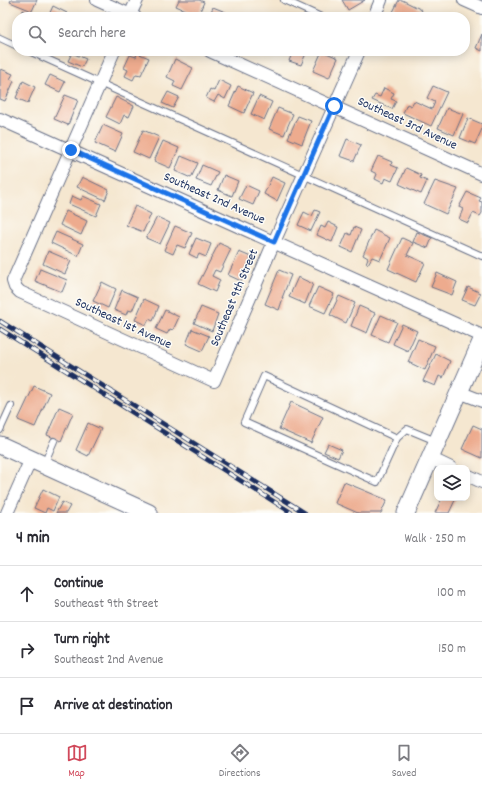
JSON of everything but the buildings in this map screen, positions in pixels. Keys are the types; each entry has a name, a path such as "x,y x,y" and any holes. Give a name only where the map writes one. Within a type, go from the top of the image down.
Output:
{"street":[{"path":"97,0 122,12"},
{"path":"132,12 137,0"},
{"path":"376,12 381,0"},
{"path":"464,0 482,8"},
{"path":"71,150 112,56"},
{"name":"Southeast 3rd Avenue","path":"221,56 482,174"},
{"name":"Southeast 9th Street","path":"214,381 357,56"},
{"name":"Southeast 2nd Avenue","path":"0,119 482,336"},
{"name":"Southeast 1st Avenue","path":"71,150 13,281 15,287 20,292 214,381"},
{"path":"406,513 459,392 475,362 482,340"},
{"path":"459,392 482,402"},
{"path":"0,446 149,513"},
{"path":"430,458 445,465"},
{"path":"7,513 37,462"},
{"path":"470,476 482,482"},
{"path":"420,481 420,513"}],"lane":[{"path":"284,0 310,12"},
{"path":"0,38 12,44"},
{"path":"40,56 482,256"},
{"path":"397,438 264,376 244,422 377,482 397,438 407,429 437,442"},
{"path":"0,430 10,406"},
{"path":"37,462 54,441"}],"railway":[{"path":"0,321 305,513"},
{"path":"0,329 292,513"}],"route":[{"path":"71,150 274,242 334,106"}]}
